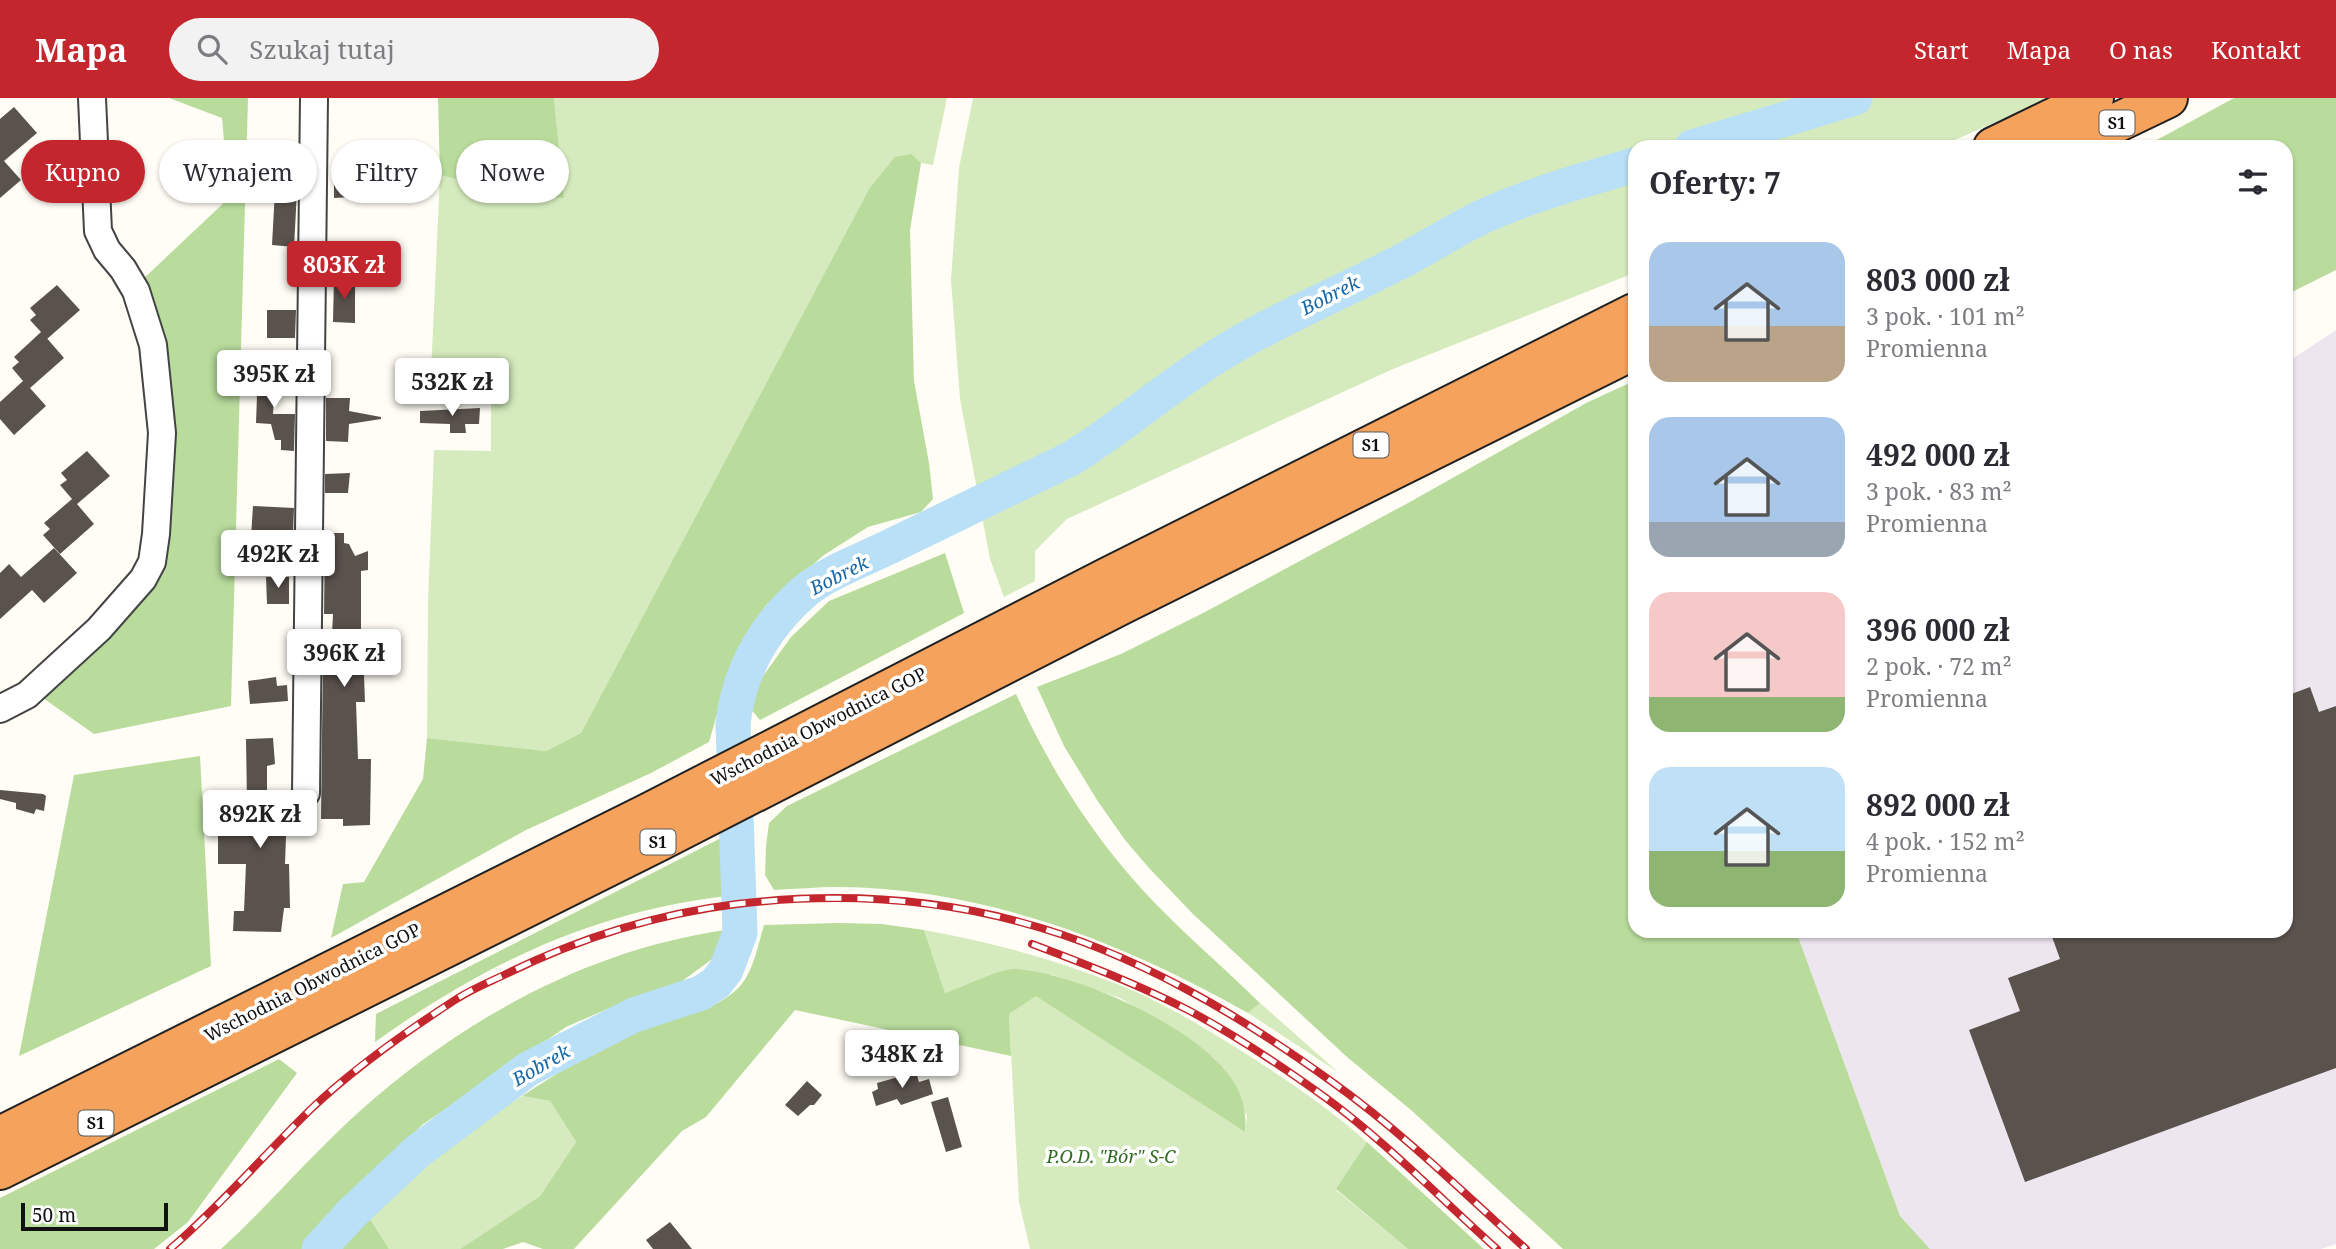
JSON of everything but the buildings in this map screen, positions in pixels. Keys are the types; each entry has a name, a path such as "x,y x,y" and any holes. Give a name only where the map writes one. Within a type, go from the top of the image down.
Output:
{"highway":[{"name":"S1","path":"2007,140 2094,98"},
{"name":"S1","path":"2081,140 2168,98"},
{"name":"Wschodnia Obwodnica GOP","path":"1115,591 1628,316"},
{"name":"Wschodnia Obwodnica GOP","path":"0,1170 186,1062 636,819 1115,591 1628,353"},
{"name":"Wschodnia Obwodnica GOP","path":"0,1136 186,1062"}],"street":[{"path":"0,709 27,695 99,629 143,579 152,562 162,433 153,345 136,291 107,250 98,231 92,98"},
{"path":"306,793 314,98"}],"shaded area":[{"path":"2336,330 2336,1244 2321,1249 1930,1249 1900,1216 1799,938 2293,938 2293,358"}],"green space":[{"path":"169,98 248,98 247,140 224,140 222,118"},
{"path":"438,98 554,98 558,140 456,140 456,179 442,176 442,140 439,140"},
{"path":"554,98 947,98 933,165 921,163 912,154 869,189 581,733 546,751 427,738 428,602 434,450 491,451 491,374 431,373 442,176 456,179 456,203 569,203 569,140 558,140"},
{"path":"973,98 2050,98 1955,140 1628,140 1628,275 1393,369 1067,519 1035,551 1035,581 1004,597 990,559 960,399 951,280 959,168"},
{"path":"2234,98 2336,98 2336,270 2293,292 2293,140 2157,140"},
{"path":"912,154 921,163 910,230 914,381 933,499 921,512 868,527 824,555 766,605 731,665 709,742 651,773 526,830 331,938 343,884 364,882 423,779 427,738 546,751 581,733 869,189 895,157"},
{"path":"224,203 245,203 231,706 94,734 43,698 162,574 165,354 141,281"},
{"path":"1628,384 1628,938 1799,938 1900,1216 1930,1249 1563,1249 1411,1110 1347,1057 1193,914 1149,868 1097,800 1064,746 1037,687 1121,654 1205,612 1588,402"},
{"path":"945,553 964,613 760,720 749,707 758,683 791,637 829,601"},
{"path":"1016,694 1052,764 1094,830 1157,906 1260,1003 1248,1013 1200,987 1102,942 999,909 946,897 892,890 838,887 774,890 765,875 769,823 787,806"},
{"path":"200,756 211,966 19,1056 74,775"},
{"path":"723,837 726,896 630,915 541,946 457,989 375,1042 376,1014"},
{"path":"882,924 924,930 945,993 991,975 1015,969 1071,981 1135,1007 1166,1023 1217,1061 1233,1081 1242,1099 1245,1132 1036,996 1009,1014 1011,1056 795,1010 706,1117 682,1131 574,1249 543,1249 523,1242 503,1249 460,1249 540,1196 576,1142 550,1101 522,1096 633,1031 704,1009 730,995 741,985 749,972 764,925"},
{"path":"725,930 719,954 681,982 628,1000 566,1027 422,1125 354,1193 389,1249 221,1249 360,1111 441,1047 485,1019 576,972 674,940"},
{"name":"P.O.D. \"Bór\" S-C","path":"924,930 1018,951 1125,987 1188,1018 1267,1068 1318,1103 1367,1142 1336,1190 1408,1249 1030,1249 1019,1202 1009,1014 1036,995 1245,1132 1247,1116 1215,1059 1173,1029 1120,998 1052,975 945,993"},
{"path":"1260,1003 1338,1072 1248,1013"},
{"path":"279,1059 297,1073 188,1222 154,1249 0,1249 0,1198"},
{"path":"522,1096 550,1101 576,1142 540,1196 460,1249 389,1249 370,1218 427,1161 470,1129"},
{"path":"1367,1142 1484,1249 1408,1249 1336,1189"}],"waterway":[{"name":"Bobrek","path":"1715,140 1855,98"},
{"name":"Bobrek","path":"319,1249 351,1214 418,1151 528,1069 634,1015 701,993 716,983 726,970 740,933 733,724 736,705 756,651 777,620 804,592 835,572 1070,459 1222,353 1473,221 1540,194 1628,167"}],"railway":[{"path":"170,1249 310,1110 344,1080 398,1038 473,990 560,950 647,921 737,904 844,898 915,902 1020,922 1104,950 1185,988 1299,1058 1360,1103 1433,1164 1526,1249"},
{"path":"1032,944 1169,1001 1258,1052 1326,1098 1371,1134 1497,1249"}]}
